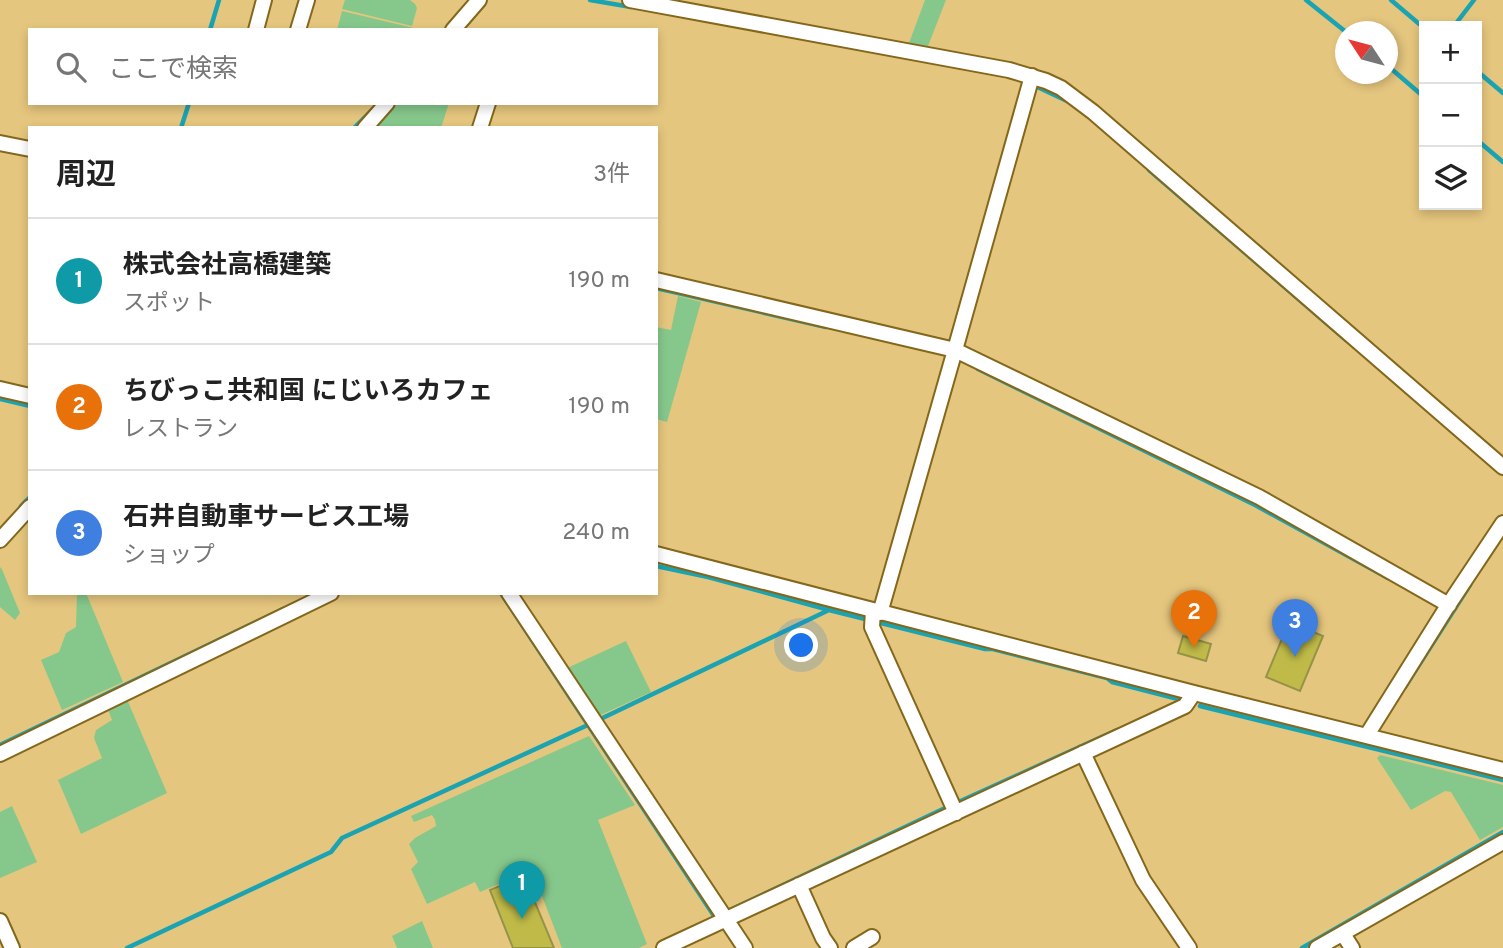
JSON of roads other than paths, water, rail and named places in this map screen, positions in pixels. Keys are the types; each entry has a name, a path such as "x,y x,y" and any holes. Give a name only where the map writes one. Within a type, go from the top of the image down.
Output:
{"street":[{"path":"257,28 264,0"},
{"path":"299,28 307,0"},
{"path":"455,28 479,0"},
{"path":"630,0 996,67 1031,81 1061,88 1093,112 1503,467"},
{"path":"956,813 872,627 955,350 1031,81"},
{"path":"367,126 385,105"},
{"path":"481,126 487,105"},
{"path":"0,142 28,149"},
{"path":"658,280 955,350 1259,497 1446,608"},
{"path":"0,389 28,396"},
{"path":"0,540 28,509"},
{"path":"1367,735 1503,523"},
{"path":"658,555 1503,770"},
{"path":"0,754 327,595"},
{"path":"510,595 745,948"},
{"path":"664,948 1185,706 1194,693"},
{"path":"1083,753 1143,880 1189,948"},
{"path":"1317,948 1503,842"},
{"path":"799,885 830,948"},
{"path":"0,921 12,948"},
{"path":"1342,933 1352,948"},
{"path":"854,948 872,937"}],"waterway":[{"path":"211,28 219,0"},
{"path":"590,0 631,7"},
{"path":"1306,0 1335,23"},
{"path":"1391,0 1419,24"},
{"path":"1458,21 1474,0"},
{"path":"1398,75 1419,93"},
{"path":"1482,75 1503,93"},
{"path":"1031,84 1067,101"},
{"path":"182,126 188,105"},
{"path":"356,126 373,109"},
{"path":"1482,144 1503,162"},
{"path":"1149,170 1346,340"},
{"path":"658,288 826,327"},
{"path":"978,369 1255,505 1388,578"},
{"path":"0,399 28,406"},
{"path":"21,506 28,499"},
{"path":"658,566 1107,678 1112,682 1178,699"},
{"path":"1405,687 1470,585"},
{"path":"502,595 716,919"},
{"path":"0,745 283,609"},
{"path":"127,948 331,852 342,838 829,610"},
{"path":"1200,706 1503,780"},
{"path":"728,911 1117,730"},
{"path":"1302,948 1503,832"}],"place":[{"name":"ちびっこ共和国 にじいろカフェ","path":"1194,648"},
{"name":"石井自動車サービス工場","path":"1295,657"},
{"name":"株式会社高橋建築","path":"522,919"}]}
